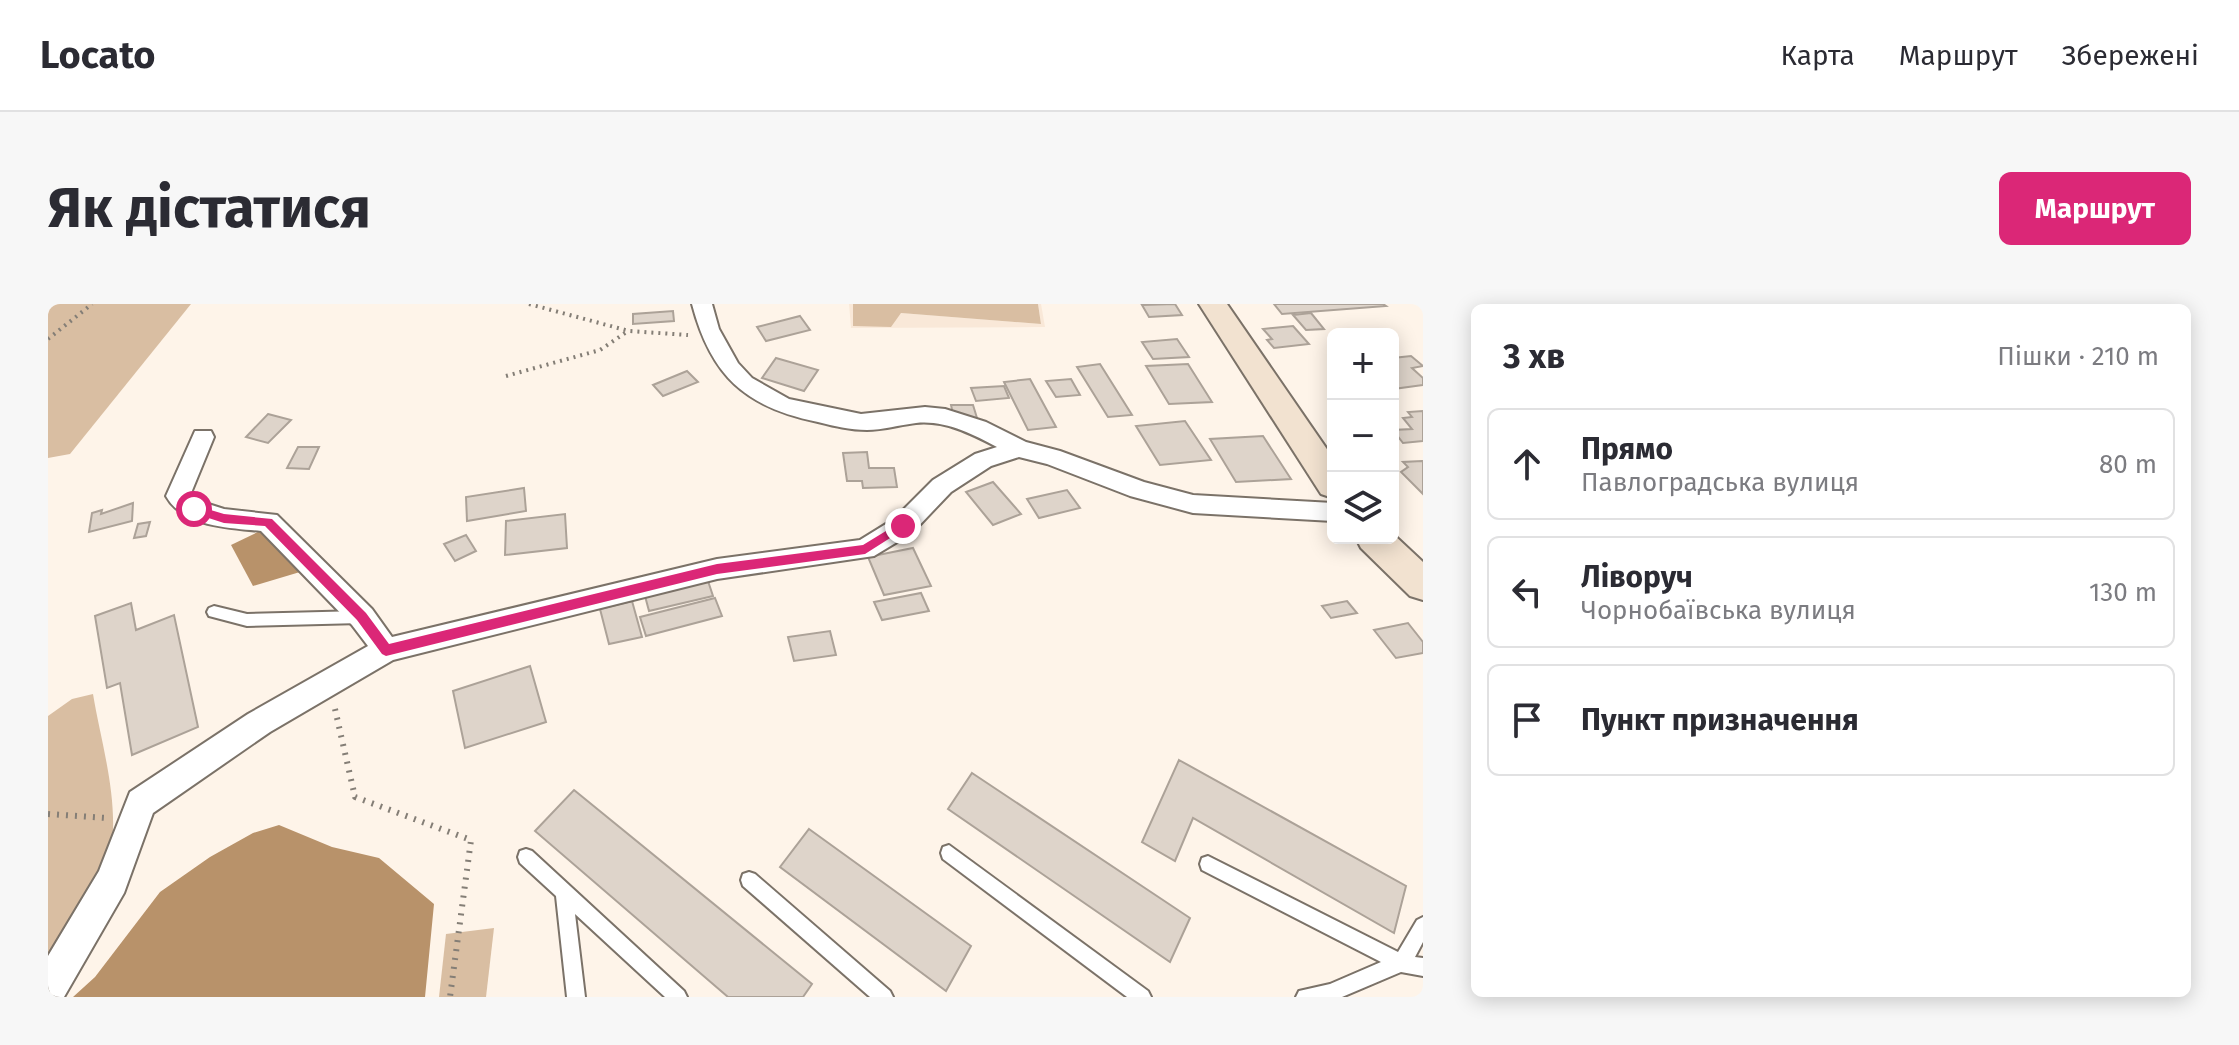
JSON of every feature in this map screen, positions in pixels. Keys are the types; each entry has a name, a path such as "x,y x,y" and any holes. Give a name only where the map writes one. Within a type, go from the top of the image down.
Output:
{"main road":[{"path":"1213,304 1327,476"},
{"path":"1380,544 1423,585"}],"street":[{"path":"702,304 709,337 730,371 756,392 794,411 864,422 931,415 968,423 1019,449 1052,457 1139,490 1193,504 1327,512"},
{"path":"203,437 178,496 194,509 209,514 268,522 362,617 386,650"},
{"path":"48,990 112,881 141,803 259,723 386,650 717,569 865,549 903,526 942,486 983,460 1019,449"}],"lane":[{"path":"214,612 247,620 362,617"},
{"path":"949,853 1142,997"},
{"path":"526,857 678,997"},
{"path":"1208,864 1401,963 1423,967"},
{"path":"749,880 884,997"},
{"path":"564,893 576,997"},
{"path":"1305,997 1330,993 1401,963 1423,926"}],"path":[{"path":"48,339 92,304"},
{"path":"529,304 629,331 709,337"},
{"path":"506,376 600,350 629,331"},
{"path":"335,709 355,797 471,840 450,997"},
{"path":"48,814 135,820"}],"shaded area":[{"path":"48,304 191,304 70,454 48,458"},
{"path":"849,304 853,304 854,326 901,313 1041,324 1038,304 1041,304 1045,327 851,328"},
{"path":"853,304 1038,304 1041,324 901,313 891,327 853,326"},
{"path":"262,530 300,572 253,586 231,545"},
{"path":"93,694 113,810 110,856 91,900 48,967 48,716 72,699"},
{"path":"279,825 332,847 379,858 434,904 425,997 73,997 95,977 160,892 210,857 253,833"},
{"path":"494,928 486,997 439,997 446,934"}],"building":[{"path":"1175,304 1182,315 1149,317 1142,305"},
{"path":"1274,304 1383,304 1386,306 1282,314"},
{"path":"673,311 674,321 633,324 633,314"},
{"path":"1311,313 1324,329 1306,330 1293,315"},
{"path":"800,316 810,330 766,341 757,327"},
{"path":"1293,326 1309,344 1274,348 1267,340 1272,339 1263,329"},
{"path":"1177,339 1189,357 1153,359 1142,342"},
{"path":"1411,356 1423,366 1412,368 1423,378 1423,385 1399,388 1399,357"},
{"path":"776,358 818,370 804,391 762,378"},
{"path":"1100,364 1132,415 1108,417 1077,367"},
{"path":"1188,364 1212,402 1169,404 1146,366"},
{"path":"687,371 698,382 663,396 653,385"},
{"path":"1030,379 1056,427 1028,430 1004,382"},
{"path":"1071,379 1080,395 1056,397 1046,381"},
{"path":"1004,386 1009,398 976,401 971,388"},
{"path":"951,405 973,405 977,418 954,418"},
{"path":"1423,411 1423,441 1403,443 1399,438 1399,430 1412,429 1403,418 1412,417 1408,412"},
{"path":"268,414 291,420 268,443 246,437"},
{"path":"1185,421 1211,460 1160,465 1136,426"},
{"path":"1263,436 1291,479 1236,482 1210,439"},
{"path":"298,447 319,447 309,469 287,468"},
{"path":"867,452 869,468 894,468 897,487 863,488 862,481 847,481 843,453"},
{"path":"1423,461 1423,494 1401,472 1408,467 1403,462"},
{"path":"993,482 1021,514 993,525 966,492"},
{"path":"524,488 526,511 467,521 466,497"},
{"path":"1067,490 1080,508 1039,518 1027,499"},
{"path":"133,503 132,521 89,532 92,513 102,510 101,514"},
{"path":"565,514 567,548 505,555 506,521"},
{"path":"150,522 146,536 134,538 138,524"},
{"path":"466,535 476,551 455,561 444,544"},
{"path":"913,548 931,586 884,595 868,557"},
{"path":"708,581 713,596 649,611 645,596"},
{"path":"921,593 929,611 882,620 874,602"},
{"path":"715,598 722,616 646,636 640,617"},
{"path":"632,601 642,637 609,644 600,609"},
{"path":"1347,601 1357,613 1331,618 1322,606"},
{"path":"131,603 136,630 174,615 198,727 132,755 120,683 107,688 95,616"},
{"path":"1408,623 1423,642 1423,653 1396,658 1374,630"},
{"path":"830,631 836,655 794,661 788,637"},
{"path":"530,666 546,722 465,748 453,691"},
{"path":"1179,760 1406,886 1394,933 1193,818 1175,861 1142,842"},
{"path":"972,773 1190,918 1170,962 948,809"},
{"path":"574,790 812,984 803,997 728,997 535,831"},
{"path":"809,829 971,946 946,991 780,867"}],"route":[{"path":"194,509 224,518 268,522 362,617 386,650 717,569 865,549 903,526"}]}
